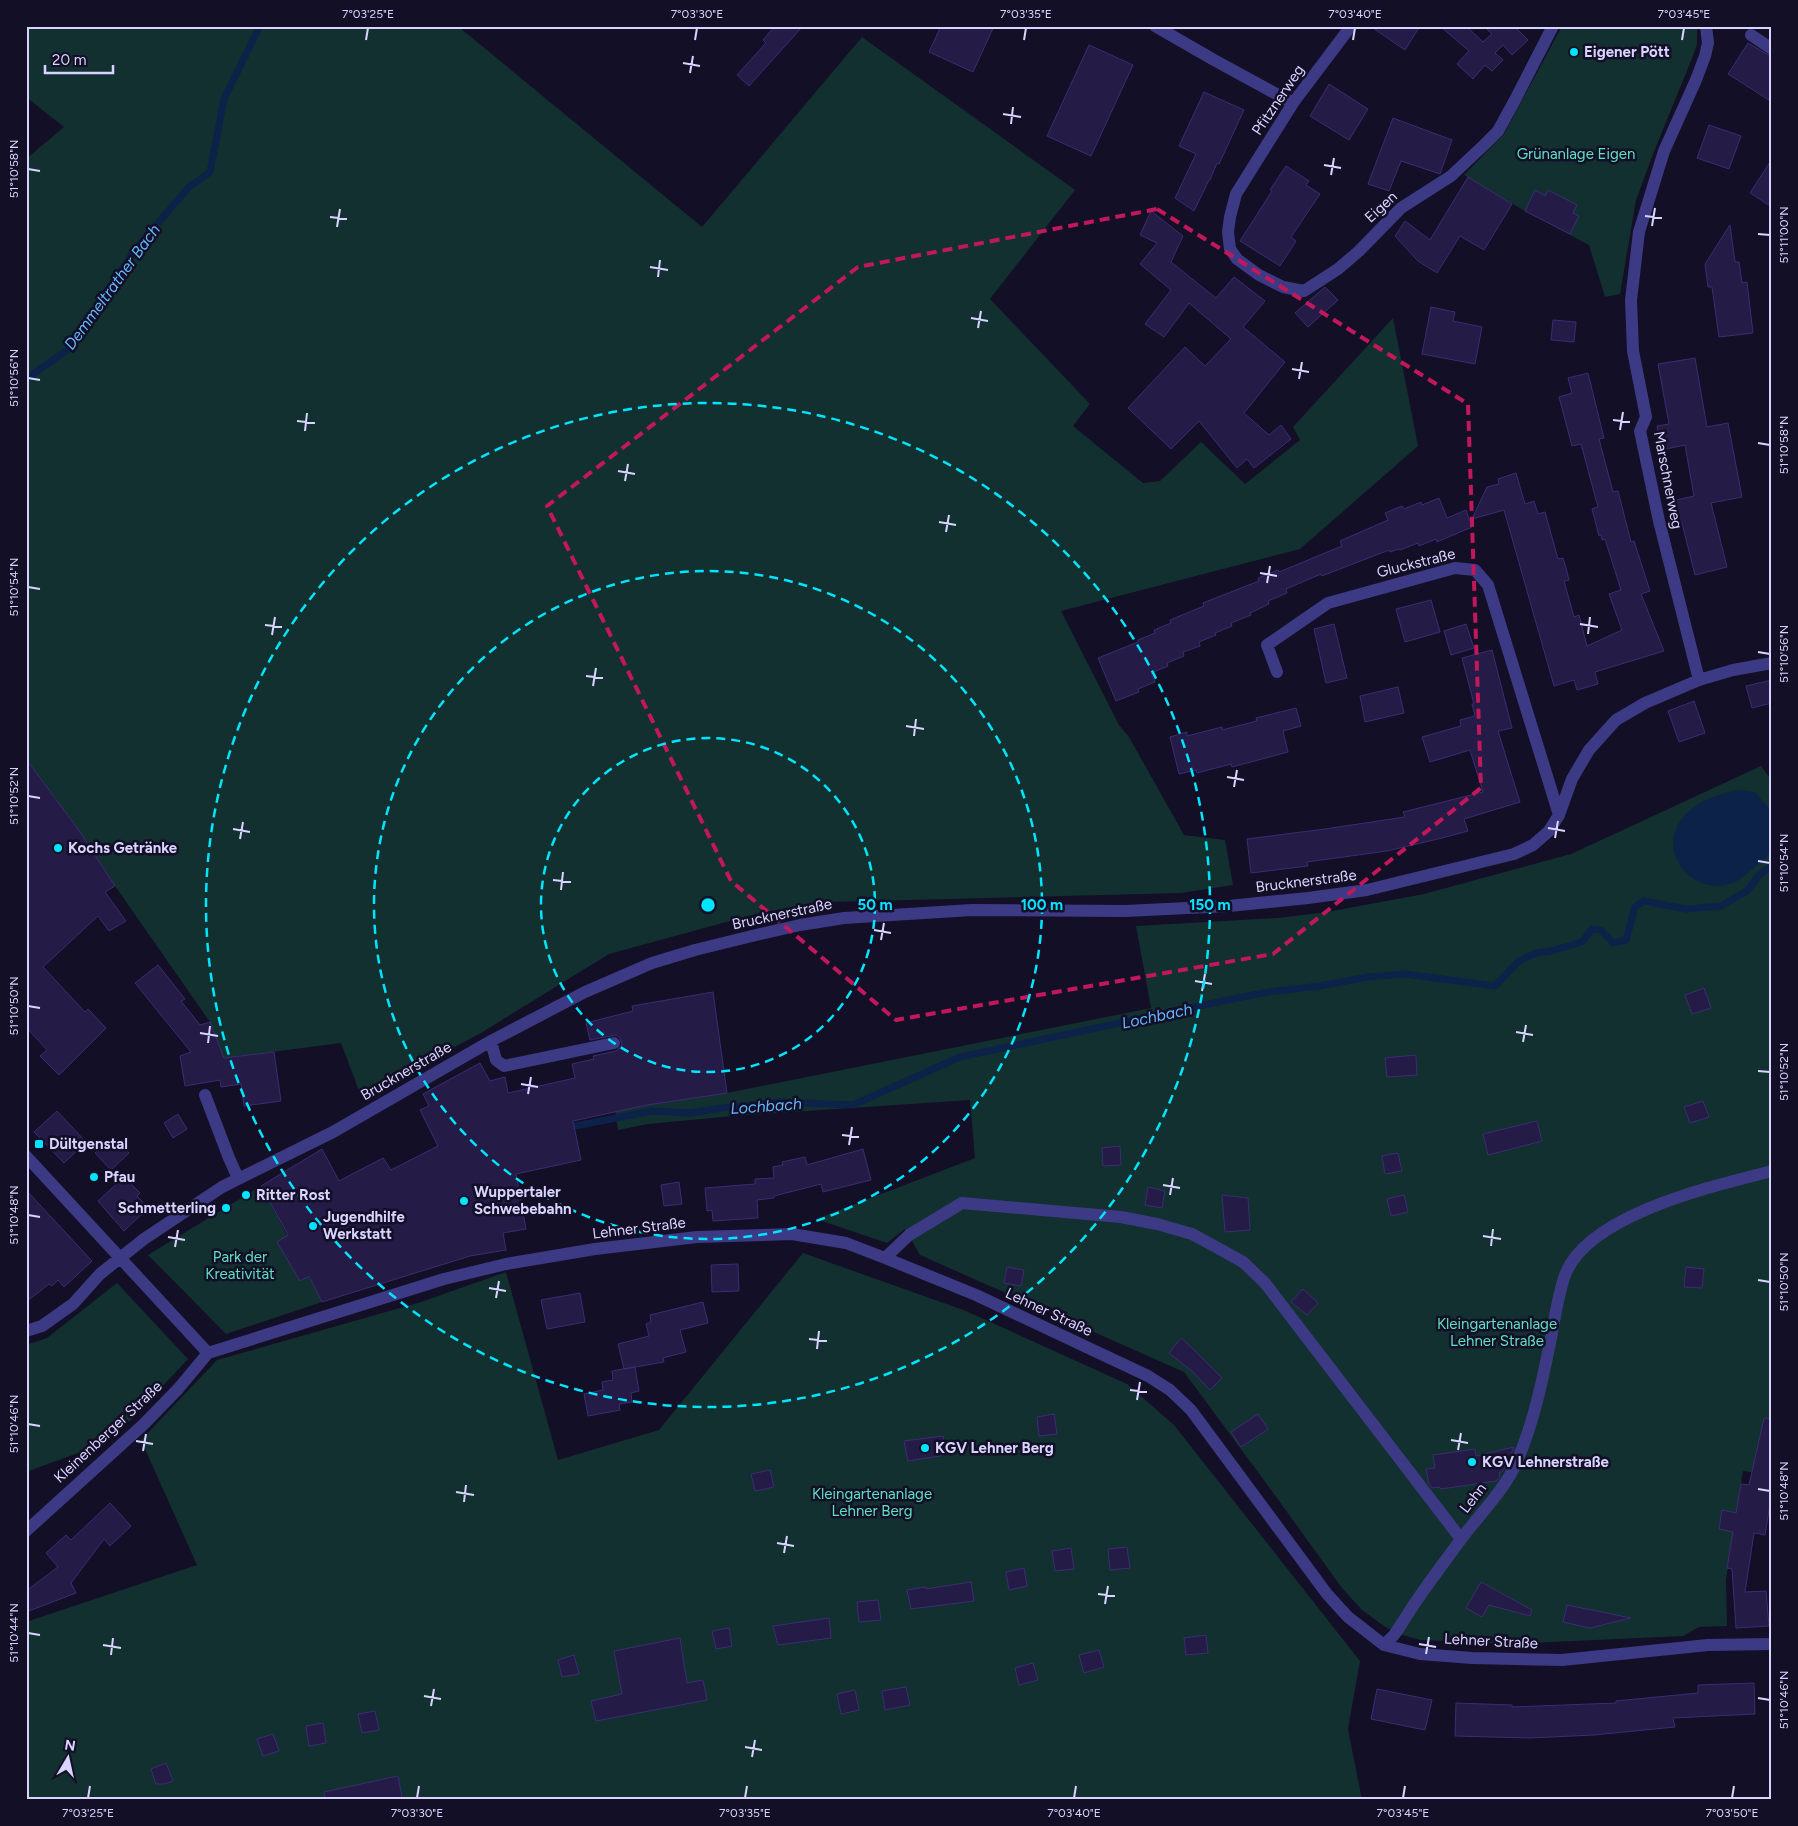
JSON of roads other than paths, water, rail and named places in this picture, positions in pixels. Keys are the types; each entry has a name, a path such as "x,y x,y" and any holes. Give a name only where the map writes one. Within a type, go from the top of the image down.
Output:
{"street":[{"path":"1154,26 1293,103"},
{"name":"Pfitznerweg","path":"1236,194 1293,103 1351,26"},
{"name":"Eigen","path":"1236,194 1228,232 1230,249 1237,259 1259,275 1283,286 1304,291 1338,269 1359,251 1401,208 1451,176 1498,131 1553,26"},
{"name":"Marschnerweg","path":"1699,680 1659,521 1640,431 1646,417 1634,351 1631,300 1639,232 1664,151 1705,56 1708,43 1706,26"},
{"path":"1752,35 1772,49"},
{"name":"Gluckstraße","path":"1277,672 1267,645 1328,603 1455,568 1475,570 1488,585 1559,815"},
{"name":"Brucknerstraße","path":"26,1331 42,1326 73,1304 100,1274 144,1239 238,1178 333,1132 491,1041 585,992 652,963 695,950 800,925 844,918 972,910 1125,911 1229,906 1367,890 1514,854 1533,845 1549,831 1559,815 1572,779 1589,750 1616,720 1644,703 1699,680 1733,670 1772,663"},
{"path":"491,1041 496,1060 504,1066 614,1043"},
{"path":"205,1095 238,1178"},
{"path":"26,1156 208,1353"},
{"name":"Lehn","path":"1384,1645 1394,1635 1461,1539 1498,1493 1518,1460 1531,1424 1564,1281 1572,1261 1581,1250 1599,1236 1630,1217 1651,1208 1685,1196 1772,1171"},
{"path":"885,1258 909,1235 962,1203 1121,1217 1157,1224 1192,1234 1243,1262 1265,1283 1461,1539"},
{"name":"Lehner Straße","path":"208,1353 444,1279 506,1264 697,1237 792,1234 846,1243 976,1295 1148,1376 1170,1390 1190,1410 1327,1594 1348,1617 1384,1645 1420,1654 1523,1660 1562,1660 1708,1645 1772,1644"},
{"name":"Kleinenberger Straße","path":"26,1531 144,1424 178,1389 208,1353"}],"water":[{"path":"1738,790 1755,792 1771,813 1773,836 1771,846 1768,855 1763,861 1743,877 1724,886 1707,885 1692,878 1680,865 1674,853 1674,833 1686,813 1693,807 1710,798"}],"waterway":[{"name":"Demmeltrather Bach","path":"26,379 70,348 134,251 189,187 210,172 224,99 260,26"},
{"name":"Lochbach","path":"565,1128 652,1111 690,1113 779,1102 853,1105 960,1057 1268,992 1320,986 1367,977 1405,974 1495,986 1519,961 1536,953 1551,951 1582,942 1592,929 1601,930 1613,943 1626,940 1635,907 1644,901 1686,909 1721,906 1747,891 1760,874 1772,866"}],"place":[{"name":"Eigener Pött","path":"1574,52"},
{"name":"Kochs Getränke","path":"58,848"},
{"name":"Dültgenstal","path":"39,1144"},
{"name":"Pfau","path":"94,1177"},
{"name":"Ritter Rost","path":"246,1195"},
{"name":"Wuppertaler Schwebebahn","path":"464,1201"},
{"name":"Schmetterling","path":"226,1208"},
{"name":"Jugendhilfe Werkstatt","path":"313,1226"},
{"name":"KGV Lehner Berg","path":"925,1448"},
{"name":"KGV Lehnerstraße","path":"1472,1462"}],"park label":[{"name":"Grünanlage Eigen","path":"1576,154"},
{"name":"Park der Kreativität","path":"240,1266"},
{"name":"Kleingartenanlage Lehner Straße","path":"1497,1332"},
{"name":"Kleingartenanlage Lehner Berg","path":"872,1502"}]}
